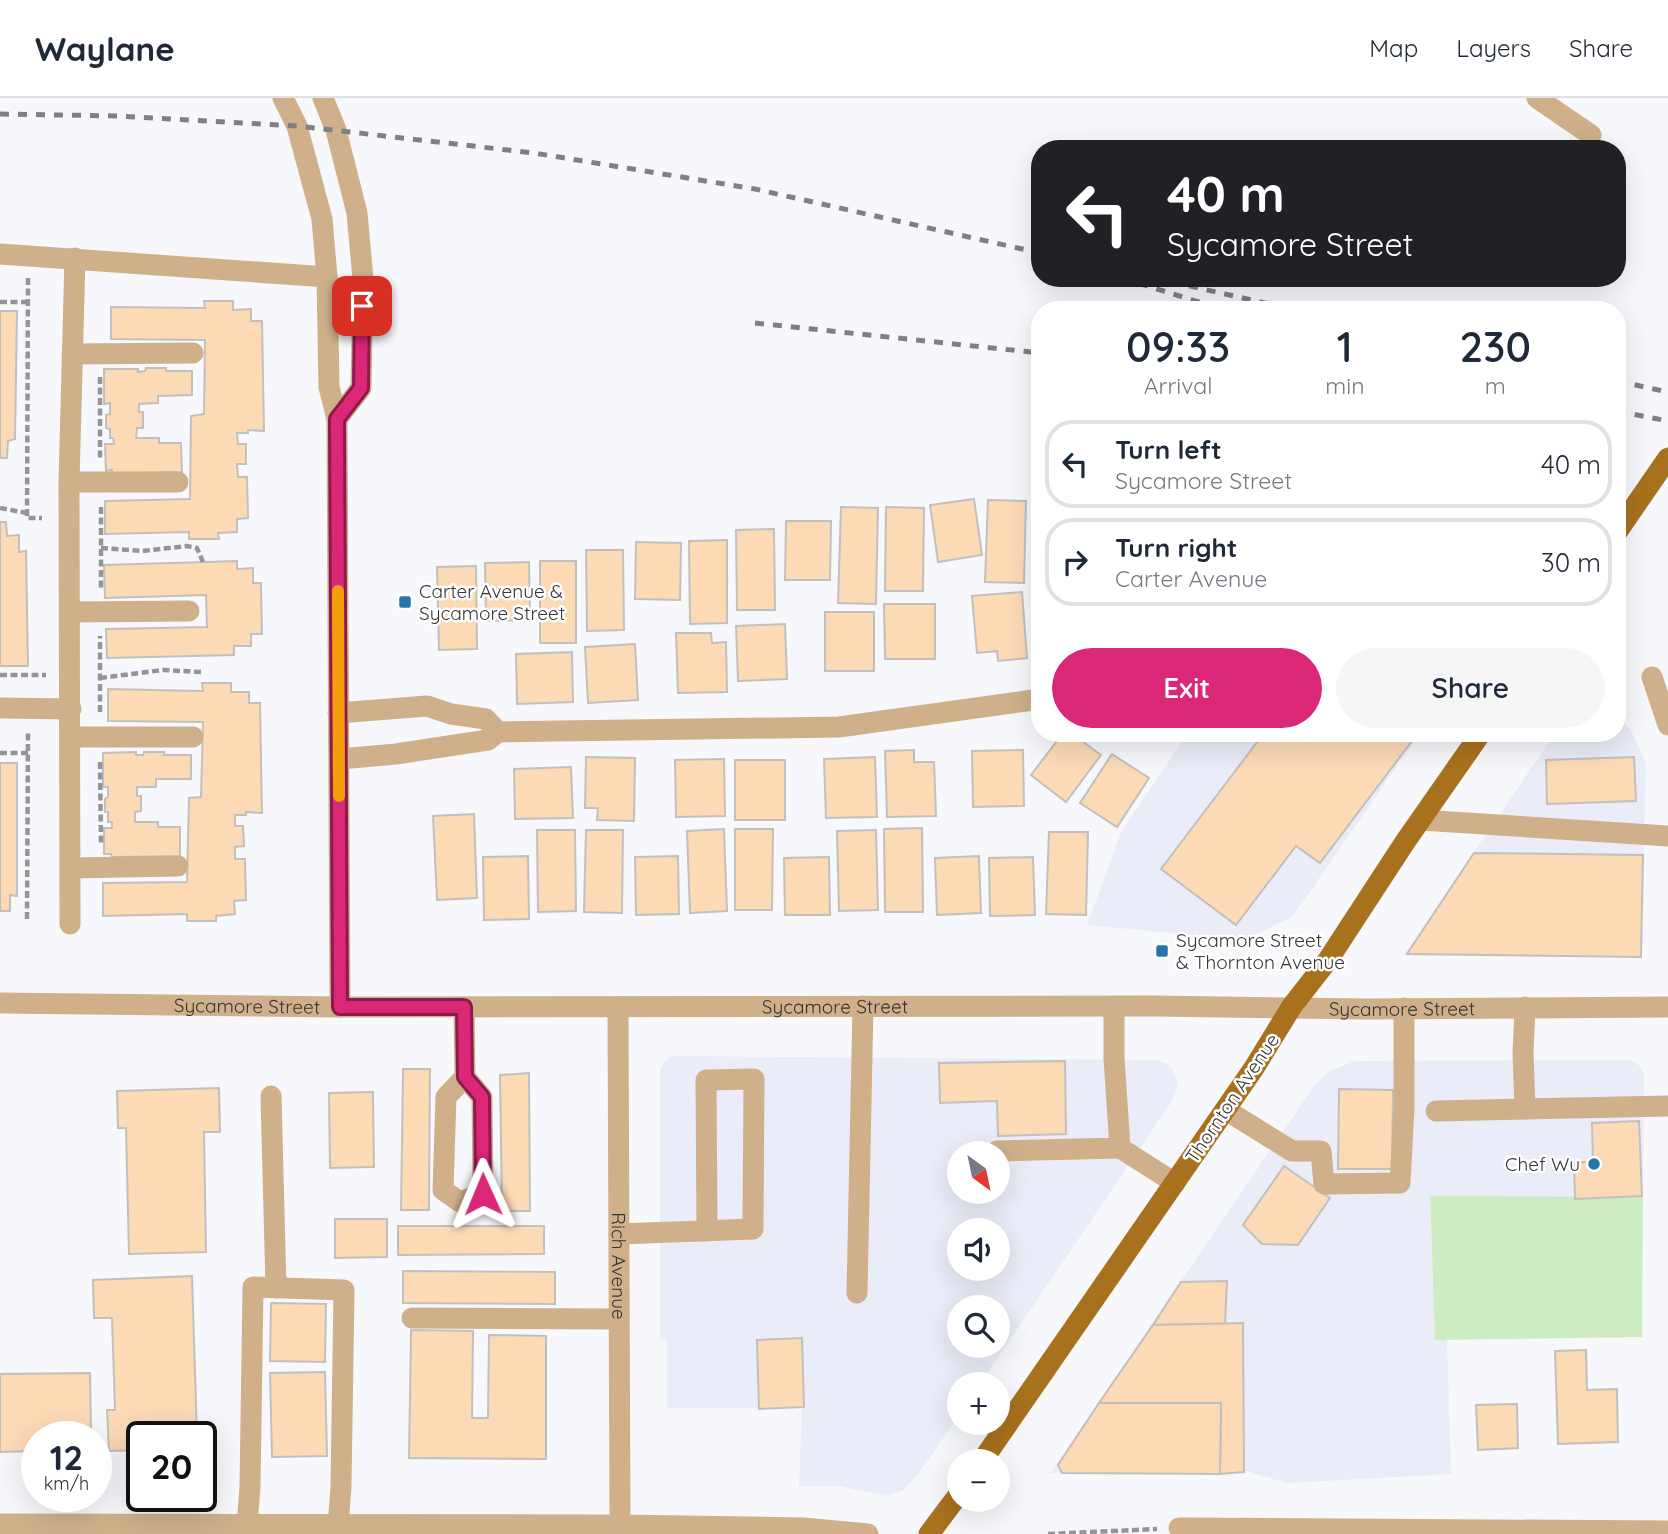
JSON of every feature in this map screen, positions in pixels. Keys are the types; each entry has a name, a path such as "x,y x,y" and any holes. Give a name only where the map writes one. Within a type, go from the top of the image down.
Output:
{"main road":[{"path":"1626,521 1661,480 1668,458"},
{"name":"Thornton Avenue","path":"990,1449 1226,1110 1292,1006 1328,960 1475,742"},
{"path":"929,1534 947,1510"}],"street":[{"path":"283,98 297,126 322,219 327,277 329,387 337,419 340,1007"},
{"path":"323,98 337,130 357,213 363,279 361,388 337,419"},
{"path":"1537,98 1591,135"},
{"path":"0,254 75,268 327,277"},
{"path":"70,924 69,482 75,268"},
{"path":"72,354 193,353"},
{"path":"69,482 178,482"},
{"path":"70,612 189,611"},
{"path":"1652,677 1668,725"},
{"path":"340,759 396,754 488,740 498,732 839,727 1031,700"},
{"path":"338,713 427,706 452,714 486,719 498,732"},
{"path":"0,708 71,709"},
{"path":"71,737 193,737"},
{"path":"1421,820 1668,836"},
{"path":"71,868 178,866"},
{"name":"Sycamore Street","path":"0,1003 340,1007 1668,1006"},
{"path":"857,1293 863,1006"},
{"path":"1114,1006 1114,1058 1120,1148"},
{"path":"464,1007 465,1077 482,1097 483,1194 460,1202 443,1190 446,1097 465,1077"},
{"name":"Rich Avenue","path":"618,1007 620,1525"},
{"path":"1525,1007 1525,1108"},
{"path":"1226,1110 1292,1151 1321,1152 1324,1184 1399,1183 1404,1108 1404,1008"},
{"path":"619,1234 707,1231 753,1229 754,1079 706,1080 707,1231"},
{"path":"271,1096 276,1288"},
{"path":"1436,1111 1668,1106"},
{"path":"1010,1151 1120,1148 1175,1183"},
{"path":"247,1526 253,1287 344,1290 338,1526"},
{"path":"412,1318 619,1319"},
{"path":"0,1524 620,1525 803,1528 869,1534"},
{"path":"1178,1528 1668,1531"}],"path":[{"path":"42,518 27,518 27,278 75,268"},
{"path":"0,302 27,303"},
{"path":"100,482 101,867"},
{"path":"0,508 27,513"},
{"path":"101,548 142,551 197,548 204,562"},
{"path":"100,678 163,670 201,672"},
{"path":"0,675 71,675"},
{"path":"27,919 28,709"},
{"path":"0,753 28,753"},
{"path":"1048,1534 1178,1528"}],"shaded area":[{"path":"1626,725 1631,730 1646,764 1641,955 1404,955 1549,742 1626,742"},
{"path":"1182,742 1414,742 1293,916 1246,940 1087,925 1122,830"},
{"path":"672,1056 1156,1060 1168,1064 1178,1082 1170,1104 1010,1340 1010,1295 947,1295 947,1358 998,1358 988,1372 947,1372 947,1432 917,1476 903,1490 887,1496 838,1486 799,1486 802,1408 667,1408 667,1340 660,1339 660,1070"},
{"path":"1630,1060 1640,1066 1644,1076 1643,1197 1430,1197 1435,1339 1447,1340 1451,1474 1287,1483 1246,1471 1050,1473 1316,1083 1332,1070 1355,1061"}],"green space":[{"path":"1430,1196 1643,1197 1642,1337 1435,1340"}],"building":[{"path":"204,301 233,301 233,310 251,309 251,321 262,321 264,431 248,430 248,433 237,433 238,444 246,444 246,464 237,464 238,477 247,477 248,518 237,519 237,532 218,533 219,539 189,539 189,532 105,534 105,501 190,499 191,416 204,414 205,340 111,339 111,307 205,308"},
{"path":"0,311 17,311 15,439 8,441 7,458 0,458"},
{"path":"146,368 192,371 192,395 158,396 158,403 139,404 139,412 143,412 143,428 137,428 136,438 159,438 159,443 181,443 182,472 106,471 105,444 114,444 113,438 110,438 110,429 106,428 110,403 104,404 104,369 138,369 138,372 145,371"},
{"path":"974,499 982,555 938,562 930,505"},
{"path":"988,500 1026,501 1024,583 985,582"},
{"path":"841,507 878,508 876,604 838,603"},
{"path":"886,507 924,508 923,591 885,591"},
{"path":"786,521 831,521 830,580 785,580"},
{"path":"0,522 6,522 7,536 19,535 19,552 26,551 28,666 0,666"},
{"path":"774,529 775,610 737,610 736,530"},
{"path":"727,540 727,623 690,624 689,541"},
{"path":"636,542 681,543 680,600 635,599"},
{"path":"586,550 623,550 624,630 587,631"},
{"path":"237,561 237,569 253,568 253,583 261,583 262,634 251,634 251,646 234,646 234,655 107,658 106,629 207,627 206,595 105,598 104,565"},
{"path":"540,561 576,561 576,643 540,643"},
{"path":"529,562 530,620 486,621 485,563"},
{"path":"476,566 477,649 439,650 437,567"},
{"path":"1022,592 1027,658 998,661 997,651 977,653 972,596"},
{"path":"884,604 935,604 935,659 885,659"},
{"path":"825,612 874,612 874,671 825,671"},
{"path":"785,624 787,679 738,681 736,626"},
{"path":"676,633 711,633 712,643 726,642 727,692 678,693"},
{"path":"635,644 638,700 588,703 585,647"},
{"path":"572,652 573,702 517,704 516,654"},
{"path":"202,683 231,683 231,692 249,692 249,703 260,703 262,813 246,812 246,815 235,815 235,826 243,826 244,846 235,847 235,859 245,859 246,900 234,901 235,914 216,916 216,921 187,921 187,914 103,916 103,883 187,882 189,798 201,797 203,722 108,721 108,689 203,691"},
{"path":"1056,742 1083,742 1101,755 1066,802 1031,775"},
{"path":"1257,742 1411,742 1320,863 1296,846 1236,925 1161,869"},
{"path":"914,750 914,762 934,762 936,816 887,817 885,751"},
{"path":"1023,750 1024,806 973,807 972,751"},
{"path":"136,752 136,755 143,755 144,752 164,752 164,755 191,755 191,779 156,779 156,787 137,787 137,796 141,796 141,811 135,812 135,822 158,822 158,827 180,827 180,856 112,857 111,854 104,854 104,828 112,828 112,822 108,822 108,812 105,812 108,787 103,787 103,753"},
{"path":"1112,754 1149,778 1117,827 1080,803"},
{"path":"586,757 635,758 634,821 597,820 598,808 585,808"},
{"path":"875,757 877,817 826,818 824,759"},
{"path":"1634,757 1636,801 1547,804 1546,760"},
{"path":"724,759 725,816 676,817 675,760"},
{"path":"735,760 785,760 785,820 735,820"},
{"path":"0,763 17,763 17,896 10,895 10,911 0,911"},
{"path":"571,767 573,818 515,819 514,769"},
{"path":"474,814 477,898 437,900 433,816"},
{"path":"922,828 923,912 885,912 884,829"},
{"path":"724,829 727,911 690,913 687,831"},
{"path":"735,829 773,829 772,910 735,910"},
{"path":"537,830 575,830 576,911 538,912"},
{"path":"586,830 623,830 622,913 584,912"},
{"path":"876,830 878,910 839,911 837,831"},
{"path":"1049,832 1088,832 1086,915 1046,914"},
{"path":"1474,853 1643,855 1641,957 1407,954"},
{"path":"528,856 529,919 484,920 483,857"},
{"path":"678,856 679,914 636,915 635,857"},
{"path":"979,856 981,913 937,915 935,858"},
{"path":"829,857 830,915 785,915 784,858"},
{"path":"1033,857 1035,915 990,916 989,858"},
{"path":"1065,1061 1066,1134 998,1136 997,1101 940,1103 939,1063"},
{"path":"403,1069 430,1069 429,1210 401,1210"},
{"path":"529,1073 530,1211 502,1211 500,1075"},
{"path":"219,1088 220,1132 204,1132 206,1252 129,1254 126,1128 118,1128 117,1091"},
{"path":"1339,1089 1393,1090 1392,1169 1338,1169"},
{"path":"373,1092 374,1167 330,1168 329,1093"},
{"path":"1639,1121 1642,1196 1575,1199 1574,1162 1593,1162 1592,1123"},
{"path":"1284,1166 1330,1198 1298,1245 1262,1244 1243,1225"},
{"path":"335,1219 387,1219 387,1257 335,1258"},
{"path":"398,1226 544,1226 544,1254 398,1255"},
{"path":"403,1271 555,1272 555,1304 403,1303"},
{"path":"192,1276 197,1421 126,1421 126,1450 112,1451 112,1421 108,1421 107,1410 115,1410 112,1318 94,1318 93,1280"},
{"path":"1227,1281 1225,1324 1153,1325 1181,1282"},
{"path":"271,1303 326,1304 325,1362 270,1361"},
{"path":"1243,1323 1244,1472 1220,1474 1221,1403 1099,1403 1153,1325"},
{"path":"411,1330 473,1331 472,1418 488,1418 489,1335 546,1336 546,1459 409,1458"},
{"path":"802,1338 804,1407 759,1409 757,1340"},
{"path":"1586,1350 1587,1390 1617,1389 1618,1442 1558,1444 1555,1351"},
{"path":"325,1372 327,1456 272,1457 270,1373"},
{"path":"90,1373 91,1421 21,1421 21,1451 0,1452 0,1374"},
{"path":"1099,1403 1221,1403 1220,1474 1062,1473 1058,1465"},
{"path":"1517,1404 1518,1448 1478,1450 1476,1405"}],"railway":[{"path":"0,114 118,116 297,126 534,153 755,189 1031,251"},
{"path":"1151,287 1195,301"},
{"path":"1194,287 1256,301"},
{"path":"755,323 1031,352"},
{"path":"1626,383 1668,392"},
{"path":"1626,413 1668,421"}],"slow traffic":[{"path":"338,591 339,796"}],"place":[{"name":"Carter Avenue & Sycamore Street","path":"405,602"},
{"name":"Sycamore Street & Thornton Avenue","path":"1162,951"},
{"name":"Chef Wu","path":"1594,1164"}],"route":[{"path":"362,306 361,388 337,419 340,1007 464,1007 465,1077 482,1097 483,1194"}]}
